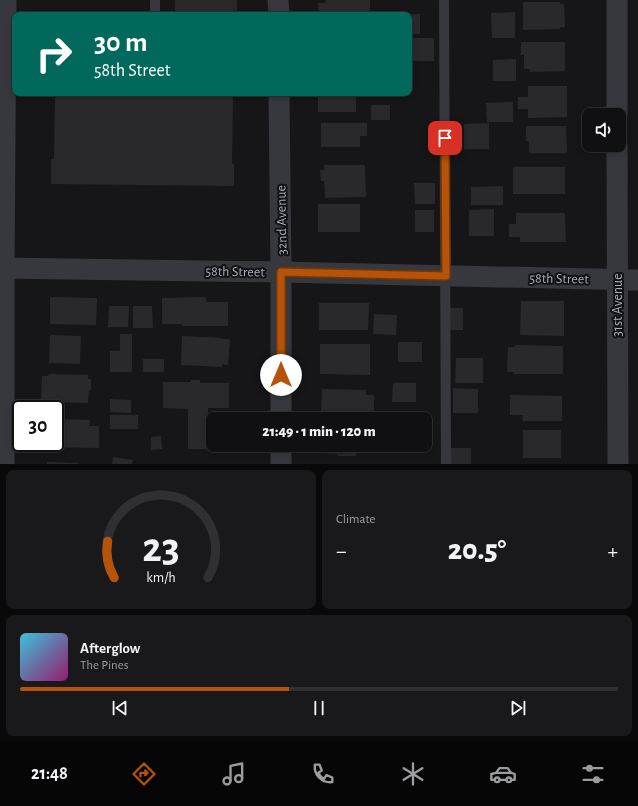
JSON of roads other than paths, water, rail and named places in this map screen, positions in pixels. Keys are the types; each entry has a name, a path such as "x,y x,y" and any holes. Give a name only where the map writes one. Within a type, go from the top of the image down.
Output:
{"street":[{"path":"278,0 279,12"},
{"path":"617,0 617,108"},
{"path":"4,464 2,268 9,14"},
{"name":"32nd Avenue","path":"279,96 281,412"},
{"name":"31st Avenue","path":"617,152 618,464"},
{"name":"58th Street","path":"2,268 281,272 638,280"},
{"path":"281,452 281,464"}],"lane":[{"path":"155,0 155,12"},
{"path":"444,0 446,464"}]}
